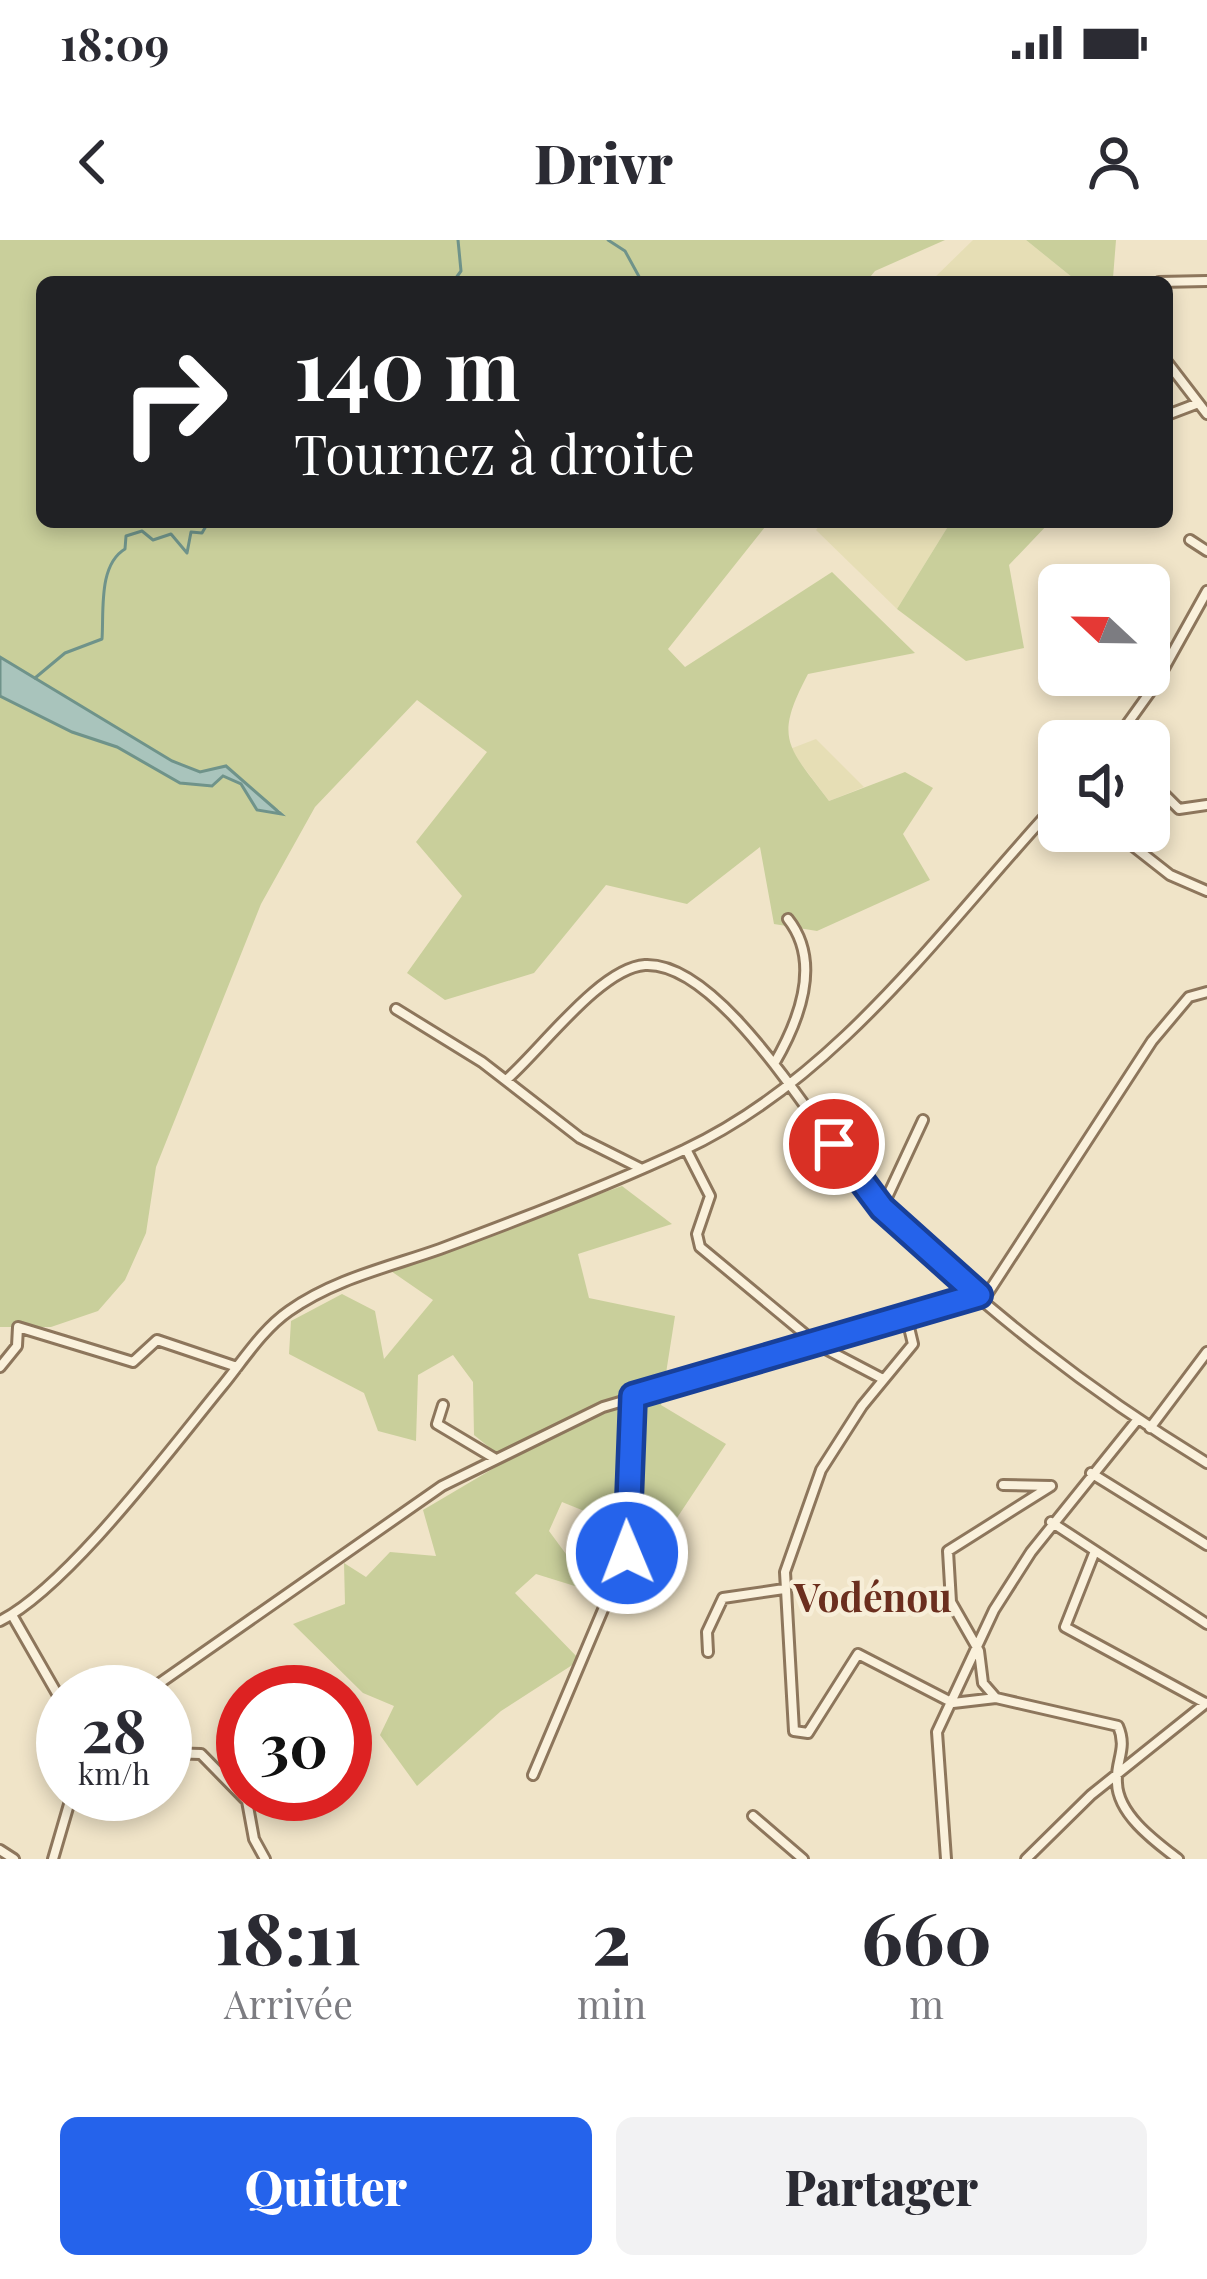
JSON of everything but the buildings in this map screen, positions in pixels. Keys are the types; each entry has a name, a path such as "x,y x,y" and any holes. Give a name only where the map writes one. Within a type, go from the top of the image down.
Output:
{"street":[{"path":"1173,282 1207,281"},
{"path":"1173,371 1207,414"},
{"path":"1173,413 1196,404"},
{"path":"1190,540 1207,551"},
{"path":"1130,720 1207,591"},
{"path":"1170,800 1179,809 1207,805"},
{"path":"0,1621 12,1615 107,1522 278,1320 317,1295 686,1149 794,1085 878,1001 1038,824"},
{"path":"1141,852 1170,875 1207,891"},
{"path":"774,1064 790,1037 803,991 803,944 788,919"},
{"path":"506,1080 612,977 647,965 680,976 730,1014 794,1085 882,1208 982,1297 1150,1429 1207,1463"},
{"path":"185,1665 399,1514 496,1459 633,1396 982,1297 1152,1041 1189,997 1207,992"},
{"path":"396,1009 506,1080 580,1138 640,1168"},
{"path":"882,1208 923,1120"},
{"path":"686,1149 710,1196 698,1234 700,1246 818,1345 883,1379"},
{"path":"906,1315 914,1342 821,1470 784,1589 794,1642 793,1723 799,1736 808,1732 858,1654 953,1703 996,1698 1118,1726 1125,1747 1118,1791 1132,1815 1178,1859"},
{"path":"0,1367 17,1346 18,1327 110,1359 133,1362 157,1340 237,1367"},
{"path":"1150,1429 1207,1352"},
{"path":"533,1775 627,1553 633,1396"},
{"path":"443,1406 437,1424 496,1459"},
{"path":"946,1859 946,1808 934,1740 994,1610 1054,1518 1138,1419"},
{"path":"1091,1473 1207,1545"},
{"path":"1003,1485 1051,1486 1054,1518 1095,1551 1207,1624"},
{"path":"996,1698 983,1683 979,1651 951,1602 948,1551 1050,1491"},
{"path":"1026,1859 1118,1772 1206,1702 1065,1627 1095,1551"},
{"path":"708,1652 707,1631 723,1598 784,1589"},
{"path":"12,1615 41,1665"},
{"path":"192,1754 201,1754 247,1802 254,1839 265,1859"},
{"path":"753,1816 803,1859"},
{"path":"53,1859 64,1821"},
{"path":"0,1850 14,1859"}],"shaded area":[{"path":"973,240 1026,240 1071,276 936,276"},
{"path":"818,528 947,528 897,609"},
{"path":"816,739 864,787 829,801 790,749"}],"green space":[{"path":"0,240 945,240 871,276 36,276 36,528 764,528 668,649 685,667 832,572 915,653 808,674 788,729 795,754 829,801 905,772 933,788 903,834 930,880 817,931 774,924 760,847 687,904 606,885 534,973 445,1000 407,973 462,896 416,842 487,752 417,700 315,807 261,904 156,1167 146,1233 125,1280 98,1311 51,1327 0,1327 0,696 72,732 117,747 180,783 223,776 241,784 257,810 281,811 262,801 227,766 200,772 172,761 0,657"},
{"path":"1026,240 1116,240 1113,276 1071,276"},
{"path":"947,528 1044,528 1009,565 1024,648 966,661 897,609"},
{"path":"622,1186 672,1224 578,1254 589,1298 675,1316 661,1405 726,1444 661,1542 562,1502 549,1531 594,1592 536,1574 515,1593 580,1660 501,1711 417,1786 380,1735 394,1706 372,1697 372,1665 335,1665 293,1624 345,1604 344,1563 366,1577 390,1552 436,1556 423,1510 506,1461 474,1435 473,1382 453,1355 418,1375 416,1441 378,1431 364,1393 289,1354 291,1321 342,1294 375,1311 384,1359 433,1300 388,1269"}],"water":[{"path":"0,657 172,761 200,772 226,766 281,814 257,810 241,784 223,776 212,786 180,783 117,747 72,732 0,696"}],"waterway":[{"path":"457,276 458,240"},
{"path":"608,240 625,251 639,276"},
{"path":"35,678 65,653 102,639 106,577 125,549 126,536 142,531 153,540 171,534 187,553 191,532 202,533 205,528"}],"district":[{"name":"Vodénou","path":"873,1596"}],"route":[{"path":"627,1553 626,1480 633,1396 979,1295 882,1208 834,1144"}]}
